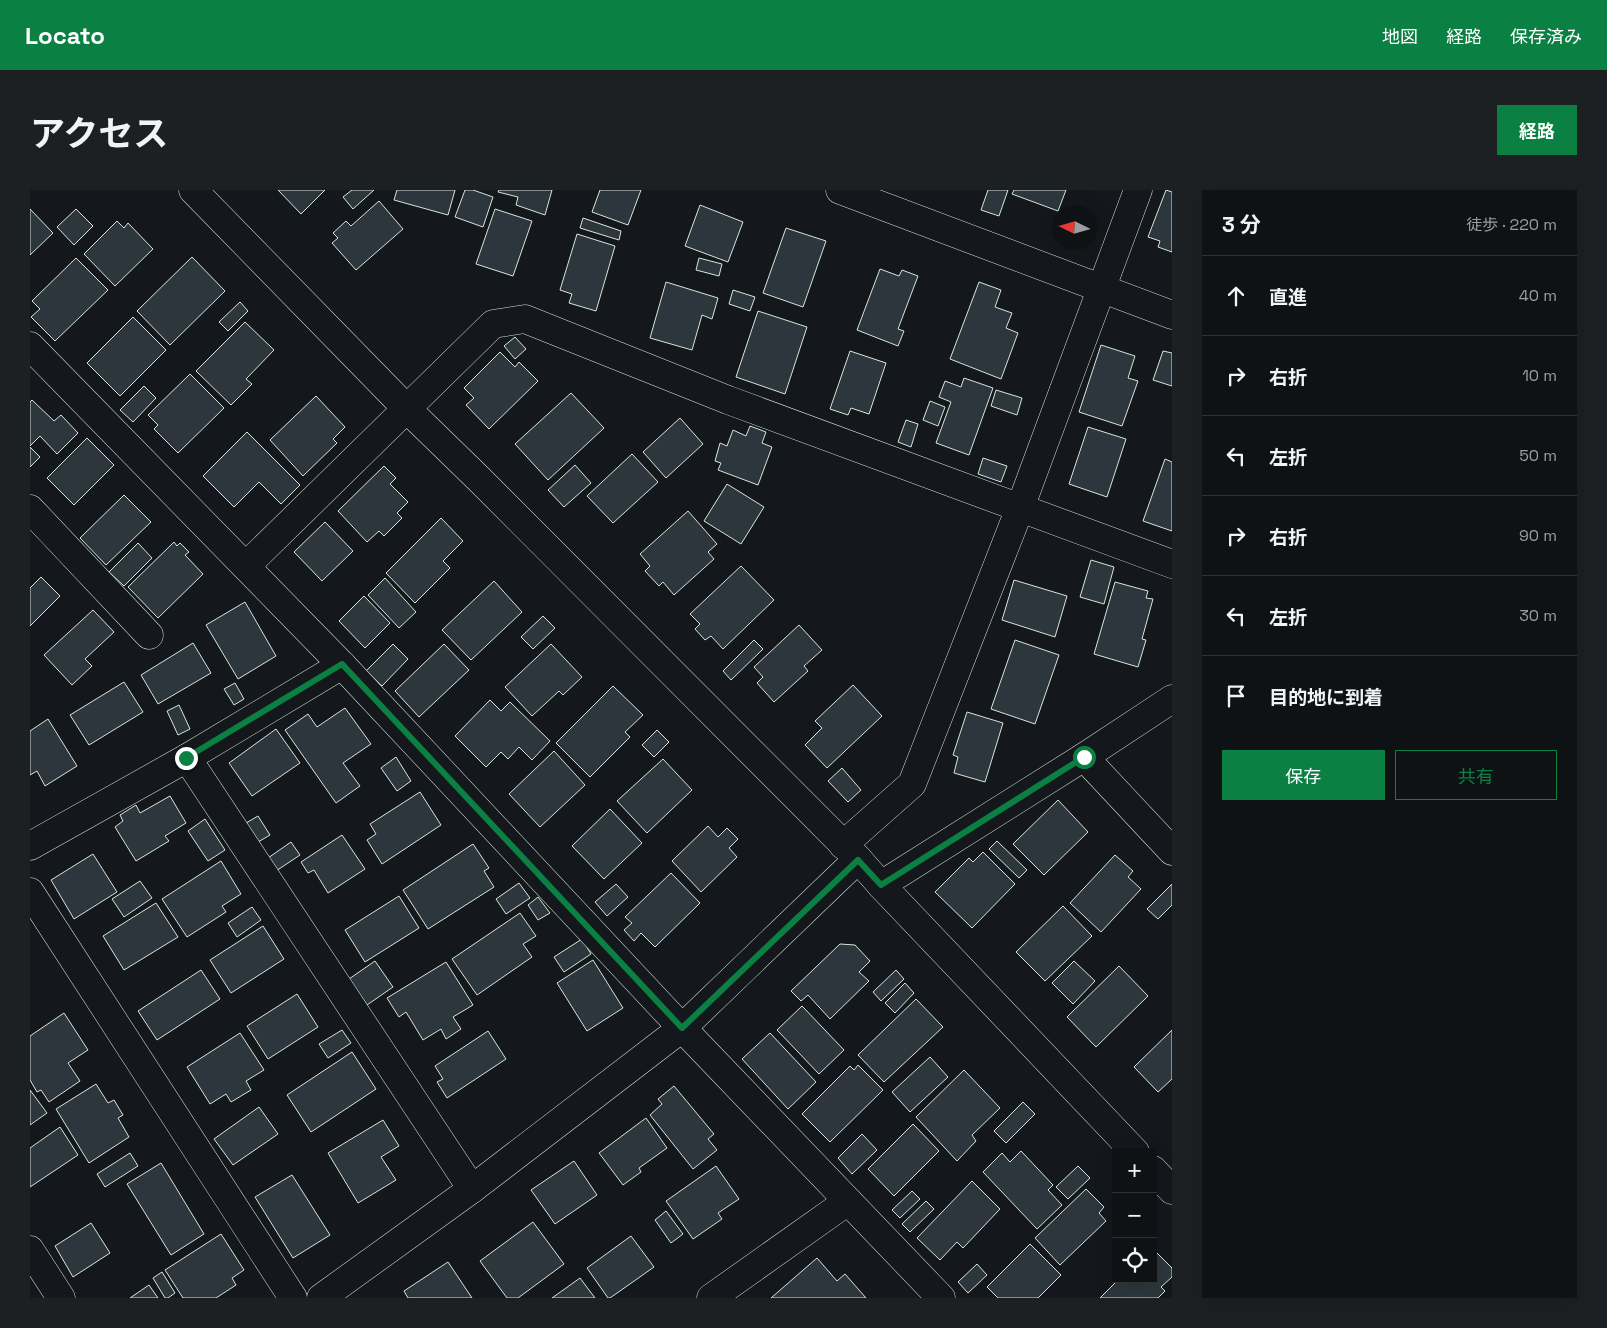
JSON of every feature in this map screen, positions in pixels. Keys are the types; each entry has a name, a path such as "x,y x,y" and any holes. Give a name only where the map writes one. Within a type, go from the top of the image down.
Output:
{"street":[{"path":"193,190 407,409 851,852 1131,1148"},
{"path":"840,190 1172,315"},
{"path":"321,1298 472,1189 682,1028 851,852 912,784 1020,508 1100,288 1138,190"},
{"path":"246,566 493,324 525,319 728,400 1172,564"},
{"path":"30,346 342,664 682,1028 941,1298"},
{"path":"30,509 149,635"},
{"path":"30,846 186,758 342,664"},
{"path":"881,885 1172,699"},
{"path":"1084,757 1172,850"},
{"path":"186,758 472,1189"},
{"path":"30,892 293,1298"},
{"path":"1157,1174 1172,1190"},
{"path":"711,1298 848,1201"},
{"path":"30,1250 61,1298"}],"building":[{"path":"278,190 325,190 301,214"},
{"path":"352,190 374,190 353,209 343,197"},
{"path":"397,190 455,190 448,215 394,200"},
{"path":"465,190 473,190 493,197 483,227 455,217"},
{"path":"499,190 552,190 545,215 516,205 518,197 498,192"},
{"path":"600,190 641,190 628,225 592,212"},
{"path":"988,190 1008,190 999,216 981,210"},
{"path":"1014,190 1066,190 1060,205 1052,205 1052,209 1012,194"},
{"path":"1166,190 1172,192 1172,252 1158,247 1160,241 1148,237"},
{"path":"379,201 403,229 356,270 332,243 338,238 333,233 346,221 351,226"},
{"path":"700,205 743,222 728,262 685,246"},
{"path":"30,209 53,233 30,255"},
{"path":"76,209 93,226 74,245 57,227"},
{"path":"495,209 532,221 513,276 476,264"},
{"path":"583,218 621,231 619,240 580,228"},
{"path":"117,221 124,228 128,223 153,249 115,286 84,254"},
{"path":"786,228 826,241 803,307 763,293"},
{"path":"577,234 615,246 596,311 569,303 572,294 560,290"},
{"path":"192,257 225,291 170,345 137,311"},
{"path":"76,258 108,290 55,341 31,317 40,309 32,301"},
{"path":"699,258 722,264 719,276 696,270"},
{"path":"880,269 899,276 902,270 918,276 898,329 904,331 898,346 857,330"},
{"path":"666,282 718,298 712,319 702,315 692,350 650,338"},
{"path":"979,282 1001,290 995,307 1012,313 1006,328 1018,333 1001,379 950,359"},
{"path":"733,290 755,297 750,311 729,304"},
{"path":"240,302 248,311 228,331 219,322"},
{"path":"758,311 807,327 785,394 736,377"},
{"path":"133,317 166,350 120,396 87,363"},
{"path":"245,322 274,350 246,379 252,384 231,405 196,371"},
{"path":"515,337 526,349 515,359 504,346"},
{"path":"1101,345 1135,356 1128,378 1138,381 1122,426 1079,412"},
{"path":"850,351 886,363 869,414 851,408 848,415 830,409"},
{"path":"1163,351 1172,353 1172,386 1153,380"},
{"path":"500,352 515,367 519,362 538,381 489,429 466,405 474,398 464,388"},
{"path":"190,374 224,408 178,453 154,429 158,425 148,415"},
{"path":"964,378 993,388 969,455 936,443 951,402 939,397 945,381 961,387"},
{"path":"144,386 156,398 133,422 120,410"},
{"path":"996,390 1022,398 1017,415 991,406"},
{"path":"571,393 604,428 548,480 515,444"},
{"path":"316,396 345,427 333,439 337,443 303,476 270,440"},
{"path":"32,400 54,421 61,415 78,433 57,454 40,436 30,446 30,402"},
{"path":"930,401 945,407 938,426 923,420"},
{"path":"680,418 703,444 666,478 643,452"},
{"path":"906,420 918,424 911,447 898,442"},
{"path":"750,426 766,432 762,443 772,447 758,485 718,470 721,463 715,461 720,443 727,446 733,430 746,436"},
{"path":"1088,427 1126,439 1107,497 1069,484"},
{"path":"247,432 300,485 281,504 259,482 234,507 203,476"},
{"path":"87,438 114,465 74,505 47,478"},
{"path":"30,447 40,457 30,467"},
{"path":"632,454 658,482 613,523 587,496"},
{"path":"983,458 1007,466 1001,482 978,474"},
{"path":"1165,459 1172,462 1172,531 1143,521"},
{"path":"575,465 591,483 564,507 548,490"},
{"path":"384,466 396,478 390,484 408,502 397,513 402,518 384,536 379,531 367,542 338,511"},
{"path":"727,484 764,507 741,544 704,521"},
{"path":"124,495 151,522 106,565 80,538"},
{"path":"688,511 717,544 708,552 714,559 674,595 663,582 659,586 645,571 650,566 640,554"},
{"path":"441,518 463,541 443,561 450,568 415,603 386,573"},
{"path":"325,522 353,551 322,581 294,552"},
{"path":"174,542 177,546 180,543 189,552 185,555 203,574 158,618 128,587"},
{"path":"138,543 152,558 124,586 109,572"},
{"path":"1091,560 1114,567 1104,604 1080,597"},
{"path":"741,566 774,600 723,649 711,636 705,640 695,629 700,624 690,614"},
{"path":"41,577 60,596 30,626 30,588"},
{"path":"385,578 416,612 399,628 368,595"},
{"path":"1014,580 1067,596 1055,637 1002,620"},
{"path":"494,581 522,612 471,660 442,630"},
{"path":"1115,582 1148,591 1146,598 1153,599 1142,639 1146,640 1138,667 1094,654"},
{"path":"364,596 390,623 365,648 339,621"},
{"path":"245,602 276,656 238,679 206,625"},
{"path":"93,610 114,632 85,659 92,666 72,685 44,655"},
{"path":"543,616 555,628 533,649 521,637"},
{"path":"799,625 822,650 804,666 808,671 774,702 757,683 763,677 754,667"},
{"path":"754,640 763,649 731,680 723,671"},
{"path":"1015,640 1059,655 1035,724 991,709"},
{"path":"193,643 211,673 158,704 141,675"},
{"path":"393,644 408,659 382,686 366,671"},
{"path":"444,644 469,670 419,717 395,691"},
{"path":"551,644 582,677 563,695 559,691 532,716 505,687"},
{"path":"124,682 143,712 89,745 70,715"},
{"path":"235,683 244,699 234,705 224,689"},
{"path":"853,685 882,716 827,768 805,745 822,728 815,721"},
{"path":"613,686 643,715 625,732 630,737 590,777 556,743"},
{"path":"490,700 501,711 510,702 550,741 532,760 519,747 508,759 501,752 486,767 455,736"},
{"path":"179,705 190,729 178,735 167,711"},
{"path":"345,708 371,744 343,763 360,786 336,803 285,730 308,714 317,727"},
{"path":"967,712 1003,723 985,782 954,773 958,757 953,755"},
{"path":"48,719 77,766 45,786 37,771 30,775 30,731"},
{"path":"276,729 300,763 252,796 229,763"},
{"path":"657,730 669,742 654,757 642,745"},
{"path":"554,751 585,785 540,827 509,794"},
{"path":"396,757 411,781 397,791 381,768"},
{"path":"663,759 692,790 647,833 617,801"},
{"path":"842,768 861,790 848,802 828,781"},
{"path":"420,792 441,825 382,864 367,840 376,834 370,824"},
{"path":"170,796 186,823 165,836 169,841 136,861 115,827 123,821 120,815 136,805 140,813"},
{"path":"1058,800 1088,832 1044,875 1013,844"},
{"path":"610,809 642,843 604,879 572,846"},
{"path":"258,816 270,835 258,842 246,823"},
{"path":"205,819 225,850 208,861 188,831"},
{"path":"708,826 718,837 727,828 738,839 729,848 737,857 701,892 672,861"},
{"path":"342,835 365,869 328,893 314,870 308,873 301,862"},
{"path":"997,841 1027,870 1019,878 989,849"},
{"path":"291,842 300,855 276,871 268,858"},
{"path":"473,844 489,868 484,871 494,887 428,929 403,890"},
{"path":"983,852 1015,884 972,928 935,892 969,858 973,862"},
{"path":"93,854 117,892 74,919 51,880"},
{"path":"1115,855 1133,871 1128,877 1141,889 1101,932 1070,903"},
{"path":"221,861 241,894 222,906 226,912 187,937 162,899"},
{"path":"671,873 700,903 655,947 641,933 634,941 624,930 632,923 625,917"},
{"path":"140,881 152,898 124,917 112,899"},
{"path":"519,883 530,898 506,914 496,899"},
{"path":"616,884 628,897 607,916 595,902"},
{"path":"1172,884 1172,905 1158,919 1147,909"},
{"path":"399,896 419,928 365,962 345,930"},
{"path":"538,897 550,913 538,920 528,905"},
{"path":"156,903 178,937 124,970 103,936"},
{"path":"1063,906 1092,936 1045,981 1016,952"},
{"path":"252,907 261,920 237,937 228,923"},
{"path":"520,913 536,936 523,944 532,957 477,995 452,959"},
{"path":"263,926 284,959 231,993 210,960"},
{"path":"582,939 591,954 564,972 554,957"},
{"path":"840,944 855,945 870,961 859,972 869,981 830,1019 808,995 801,1001 791,991"},
{"path":"593,960 623,1008 587,1031 557,983"},
{"path":"375,961 393,987 367,1005 349,979"},
{"path":"1074,961 1095,981 1073,1004 1052,983"},
{"path":"446,962 473,1005 453,1017 461,1029 446,1039 441,1029 423,1040 406,1012 399,1017 387,998"},
{"path":"1119,966 1148,996 1096,1047 1067,1017"},
{"path":"201,970 220,999 157,1040 138,1011"},
{"path":"896,970 904,979 881,1001 873,992"},
{"path":"905,983 914,993 895,1013 885,1003"},
{"path":"297,994 318,1027 268,1059 247,1026"},
{"path":"916,999 943,1027 884,1082 858,1055"},
{"path":"802,1006 844,1050 819,1074 777,1030"},
{"path":"64,1013 88,1050 68,1063 80,1081 49,1102 41,1090 37,1092 30,1080 30,1036"},
{"path":"342,1030 351,1043 328,1058 319,1044"},
{"path":"1172,1030 1172,1079 1158,1092 1134,1067"},
{"path":"488,1031 506,1059 447,1098 437,1082 443,1079 435,1066"},
{"path":"240,1033 264,1070 246,1081 251,1090 231,1102 226,1094 210,1104 187,1067"},
{"path":"770,1033 816,1082 788,1109 742,1059"},
{"path":"352,1052 376,1089 311,1132 287,1095"},
{"path":"930,1057 948,1077 910,1112 892,1092"},
{"path":"858,1065 883,1090 830,1142 802,1114 850,1066 854,1070"},
{"path":"964,1070 1000,1108 972,1135 976,1141 957,1161 916,1117"},
{"path":"96,1084 108,1103 114,1100 123,1115 118,1118 129,1137 89,1163 56,1109"},
{"path":"674,1086 714,1134 708,1139 717,1150 693,1169 650,1115 662,1104 658,1099"},
{"path":"30,1090 47,1113 30,1125"},
{"path":"1023,1102 1035,1114 1006,1143 994,1131"},
{"path":"259,1107 278,1134 233,1165 214,1139"},
{"path":"646,1118 667,1148 639,1168 641,1172 623,1185 599,1153"},
{"path":"383,1120 399,1146 381,1157 396,1180 358,1203 328,1153"},
{"path":"913,1124 939,1151 894,1196 868,1169"},
{"path":"60,1127 78,1155 30,1187 30,1148"},
{"path":"862,1134 877,1150 852,1174 838,1158"},
{"path":"1021,1151 1053,1185 1048,1190 1062,1205 1037,1229 983,1172 1002,1153 1010,1162"},
{"path":"130,1153 138,1166 105,1187 97,1174"},
{"path":"574,1161 597,1195 555,1224 531,1190"},
{"path":"161,1163 204,1234 171,1255 127,1184"},
{"path":"716,1166 739,1199 718,1213 722,1219 693,1239 666,1201"},
{"path":"1078,1166 1090,1178 1068,1199 1056,1187"},
{"path":"292,1175 330,1235 293,1258 255,1197"},
{"path":"972,1181 1000,1209 963,1248 957,1242 940,1260 917,1238"},
{"path":"1086,1189 1104,1207 1099,1213 1106,1221 1060,1265 1035,1238"},
{"path":"912,1191 920,1199 900,1218 892,1210"},
{"path":"926,1201 934,1209 910,1232 902,1224"},
{"path":"666,1211 683,1234 671,1243 655,1220"},
{"path":"533,1222 564,1264 518,1298 507,1298 480,1261"},
{"path":"91,1223 110,1253 73,1277 55,1246"},
{"path":"221,1234 244,1270 232,1278 236,1285 216,1298 183,1298 165,1270"},
{"path":"631,1236 654,1267 608,1298 587,1268"},
{"path":"1030,1244 1061,1275 1038,1298 998,1298 987,1287"},
{"path":"1157,1253 1172,1268 1172,1277 1161,1287 1165,1291 1158,1298 1100,1298 1115,1283 1157,1283"},
{"path":"817,1258 837,1281 845,1274 866,1298 771,1298"},
{"path":"448,1262 472,1298 408,1298 404,1291"},
{"path":"977,1264 987,1275 968,1293 958,1282"},
{"path":"162,1272 175,1293 168,1298 165,1298 153,1278"},
{"path":"580,1278 595,1298 552,1298"},
{"path":"149,1285 158,1298 130,1298"}],"route":[{"path":"186,758 342,664 682,1028 858,860 881,885 1084,757"}]}
